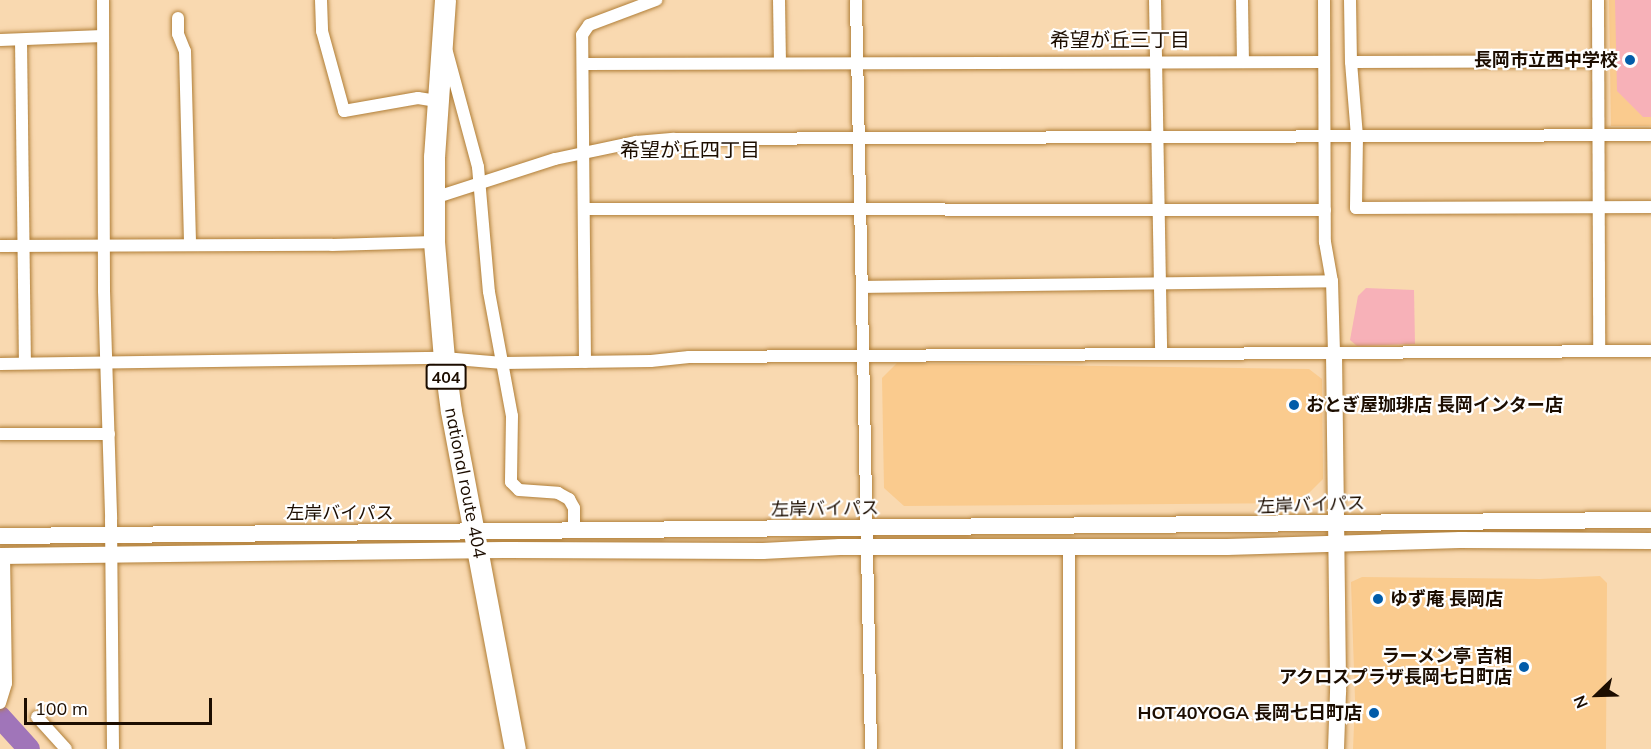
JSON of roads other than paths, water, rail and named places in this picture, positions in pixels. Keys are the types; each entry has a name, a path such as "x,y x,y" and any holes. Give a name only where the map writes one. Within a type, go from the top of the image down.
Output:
{"highway":[{"name":"national route 404","path":"445,0 437,101 434,198 434,242 444,358 451,411 515,749"}],"street":[{"path":"103,0 104,247 111,535 113,749"},
{"path":"321,0 322,31 344,111 418,98 437,101"},
{"path":"585,362 582,35 589,26 656,0"},
{"path":"779,0 780,62"},
{"path":"856,0 861,137 871,749"},
{"path":"1155,0 1161,354"},
{"path":"1242,0 1243,62"},
{"path":"1324,0 1325,242 1332,281 1334,353 1338,693 1336,749"},
{"path":"1350,0 1351,62 1357,136 1356,208 1651,207"},
{"path":"1598,0 1599,351"},
{"path":"178,18 178,34 185,51 189,245"},
{"path":"0,40 103,36"},
{"path":"443,39 471,138 480,181 489,292 512,416 511,482 519,490 558,493 568,499 574,508 574,529"},
{"path":"21,40 25,363"},
{"path":"1351,62 1597,61"},
{"path":"583,64 1324,62"},
{"path":"434,198 480,181 582,152 636,142 674,139 1651,135"},
{"path":"584,209 1325,210"},
{"path":"0,246 332,246 434,242"},
{"path":"863,286 1332,281"},
{"path":"0,364 444,358 503,363 689,357 1651,351"},
{"path":"0,434 109,434"},
{"name":"左岸バイパス","path":"2,556 476,541 574,529 839,530 868,526 1300,526 1336,523 1651,520"},
{"name":"左岸バイパス","path":"0,536 111,535 476,541 764,551 867,547 1069,548 1460,540 1651,541"},
{"path":"1069,548 1070,749"},
{"path":"1,702 6,683 2,556"},
{"path":"37,717 66,749"}],"waterway":[{"path":"0,717 29,749"}],"place":[{"name":"長岡市立西中学校","path":"1630,60"},
{"name":"おとぎ屋珈琲店 長岡インター店","path":"1294,405"},
{"name":"ゆず庵 長岡店","path":"1378,599"},
{"name":"ラーメン亭 吉相 アクロスプラザ長岡七日町店","path":"1524,667"},
{"name":"HOT40YOGA 長岡七日町店","path":"1374,713"}],"district":[{"name":"希望が丘三丁目","path":"1120,39"},
{"name":"希望が丘四丁目","path":"690,149"}]}
